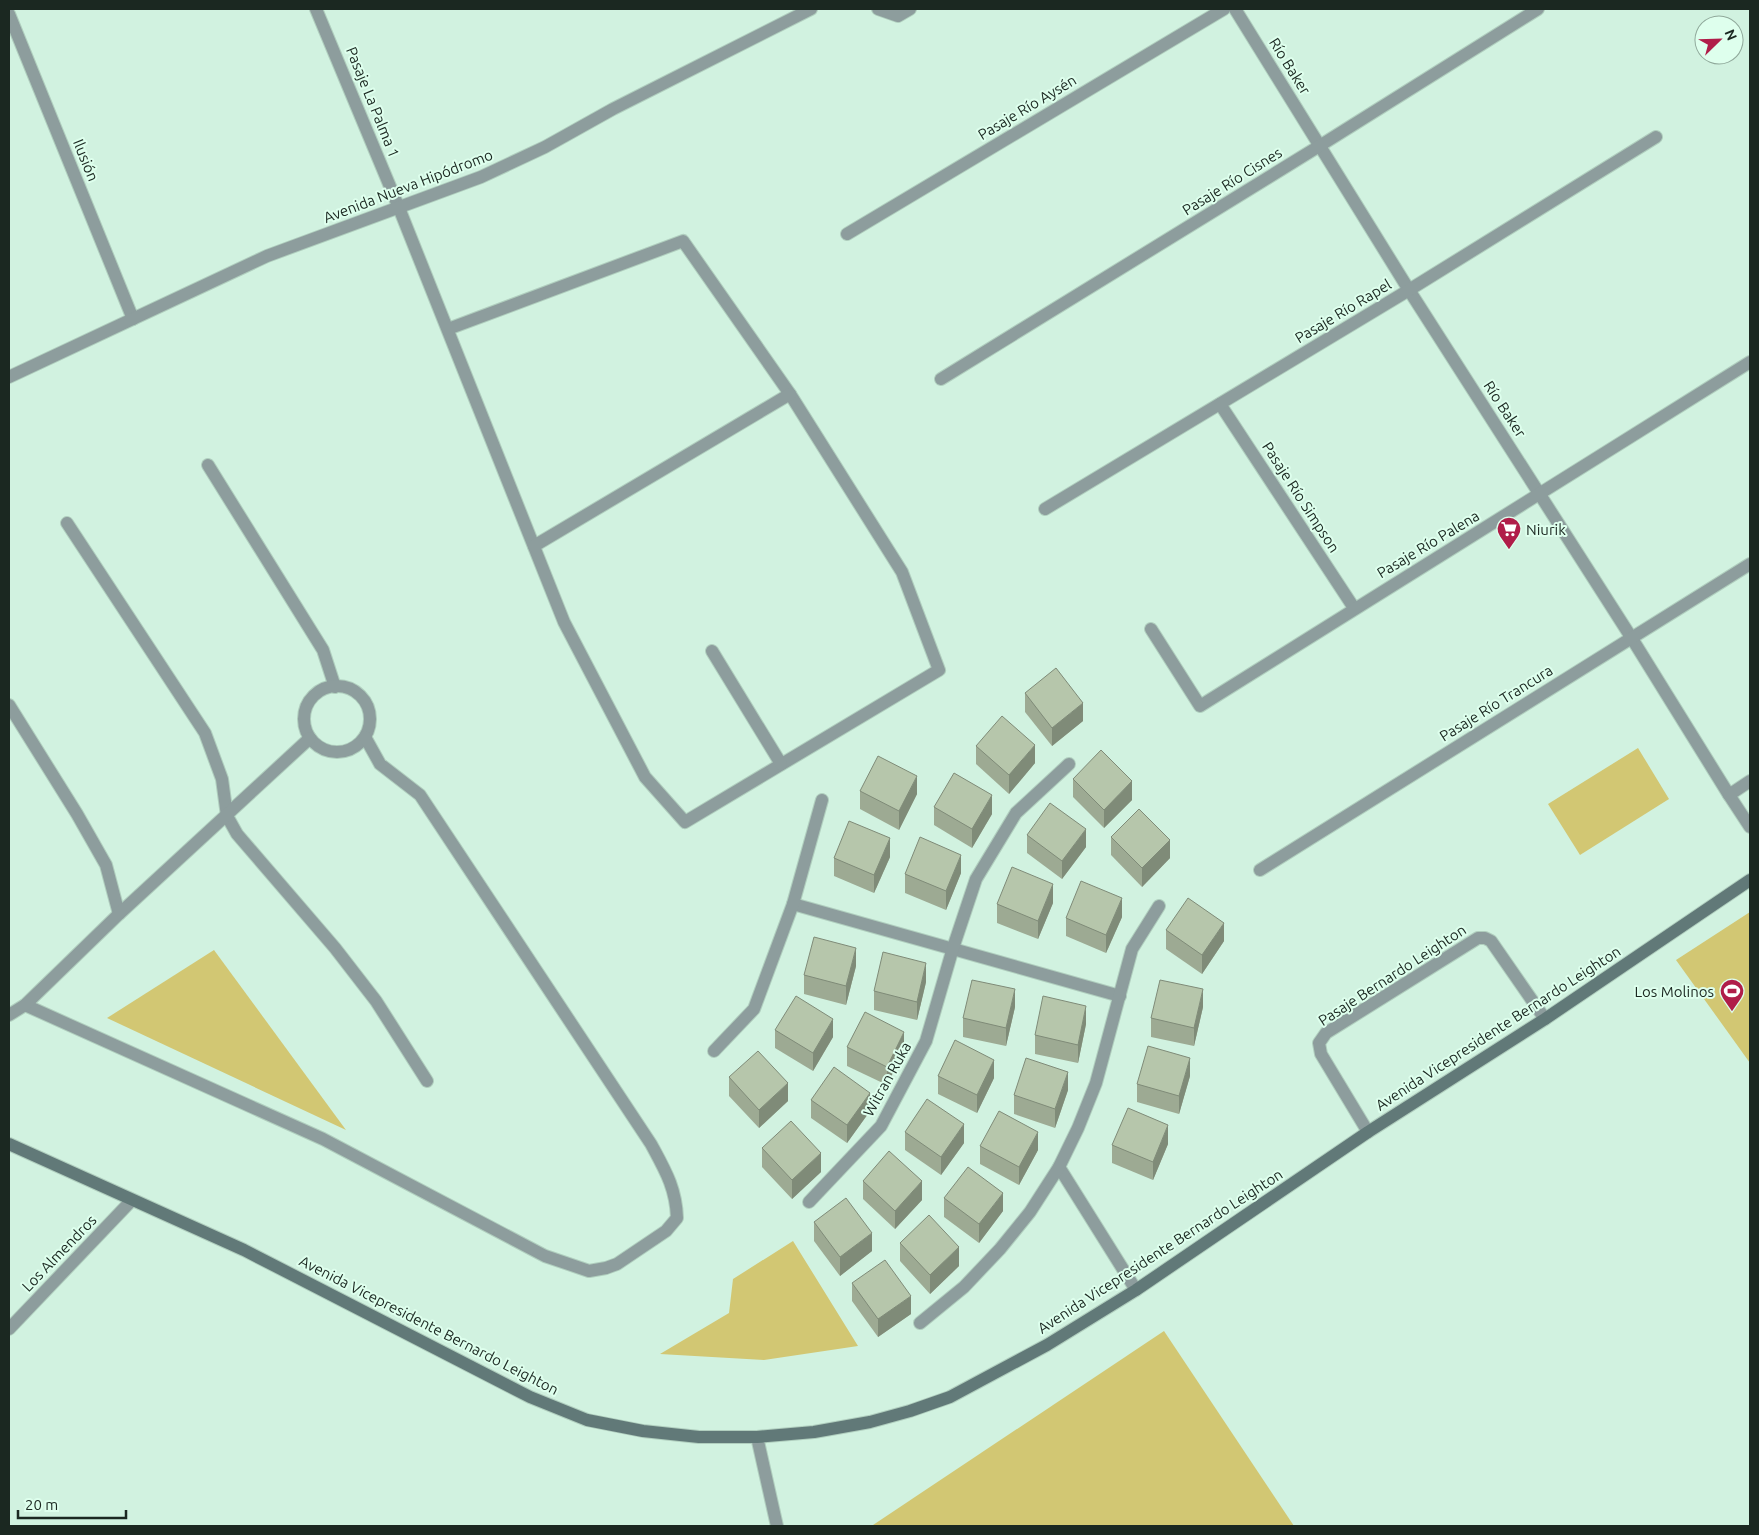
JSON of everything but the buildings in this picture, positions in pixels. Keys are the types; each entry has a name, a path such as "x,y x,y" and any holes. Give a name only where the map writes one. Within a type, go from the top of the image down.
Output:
{"main road":[{"name":"Avenida Vicepresidente Bernardo Leighton","path":"9,1144 244,1250 530,1397 586,1420 642,1431 700,1437 757,1437 814,1432 870,1422 910,1412 950,1398 1048,1345 1136,1290 1368,1132 1545,1019 1750,880"}],"street":[{"name":"Pasaje La Palma 1","path":"316,9 448,329 564,622 645,777 685,822 781,764"},
{"name":"Avenida Nueva Hipódromo","path":"9,377 267,256 481,177 545,147 613,109 812,9"},
{"path":"878,9 898,16 910,9"},
{"name":"Pasaje Río Aysén","path":"847,234 1224,9"},
{"name":"Río Baker","path":"1235,9 1321,145 1409,290 1750,826"},
{"name":"Pasaje Río Cisnes","path":"942,379 1538,9"},
{"name":"Ilusión","path":"9,14 134,319"},
{"name":"Pasaje Río Rapel","path":"1045,509 1409,290 1656,137"},
{"path":"448,329 683,242 790,394 902,572 939,670 781,764 712,651"},
{"name":"Pasaje Río Palena","path":"1151,629 1200,706 1750,362"},
{"path":"534,546 790,394"},
{"name":"Pasaje Río Simpson","path":"1220,404 1354,608"},
{"path":"208,465 323,650 335,687"},
{"path":"67,523 205,733 222,779 226,816 237,834 335,948 376,1001 427,1081"},
{"name":"Pasaje Río Trancura","path":"1260,870 1750,564"},
{"path":"335,687 345,687 354,692 368,707 370,718 365,737 353,748 337,752 327,751 317,746 306,730 304,719 310,701 316,693 335,687"},
{"path":"9,705 77,814 106,865 119,914"},
{"path":"25,1005 323,1139 545,1256 573,1266 589,1271 617,1264 666,1231 677,1218 677,1200 670,1180 651,1144 420,795 380,764 365,737"},
{"path":"9,1014 25,1005 119,914 310,738"},
{"name":"Witran Ruka","path":"809,1202 881,1126 926,1041 953,948 976,879 1016,812 1069,764"},
{"path":"1729,795 1750,782"},
{"path":"714,1050 754,1009 793,904 822,800"},
{"path":"793,904 1120,996"},
{"path":"920,1323 964,1287 1000,1249 1030,1212 1059,1167 1078,1128 1096,1083 1132,949 1159,906"},
{"name":"Pasaje Bernardo Leighton","path":"1368,1132 1321,1054 1318,1043 1326,1034 1478,938 1485,938 1491,941 1545,1019"},
{"path":"1059,1167 1136,1290"},
{"name":"Los Almendros","path":"9,1329 132,1200"},
{"path":"757,1437 777,1526"}],"shaded area":[{"path":"1638,748 1669,799 1580,855 1548,804"},
{"name":"Los Molinos","path":"1750,912 1750,1063 1676,960"},
{"path":"214,950 346,1130 107,1018"},
{"path":"793,1241 858,1346 764,1360 660,1354 729,1313 733,1279"},
{"path":"1164,1331 1294,1526 873,1525"}],"place":[{"name":"Niurik","path":"1509,550"},
{"name":"Los Molinos","path":"1732,1012"}]}
